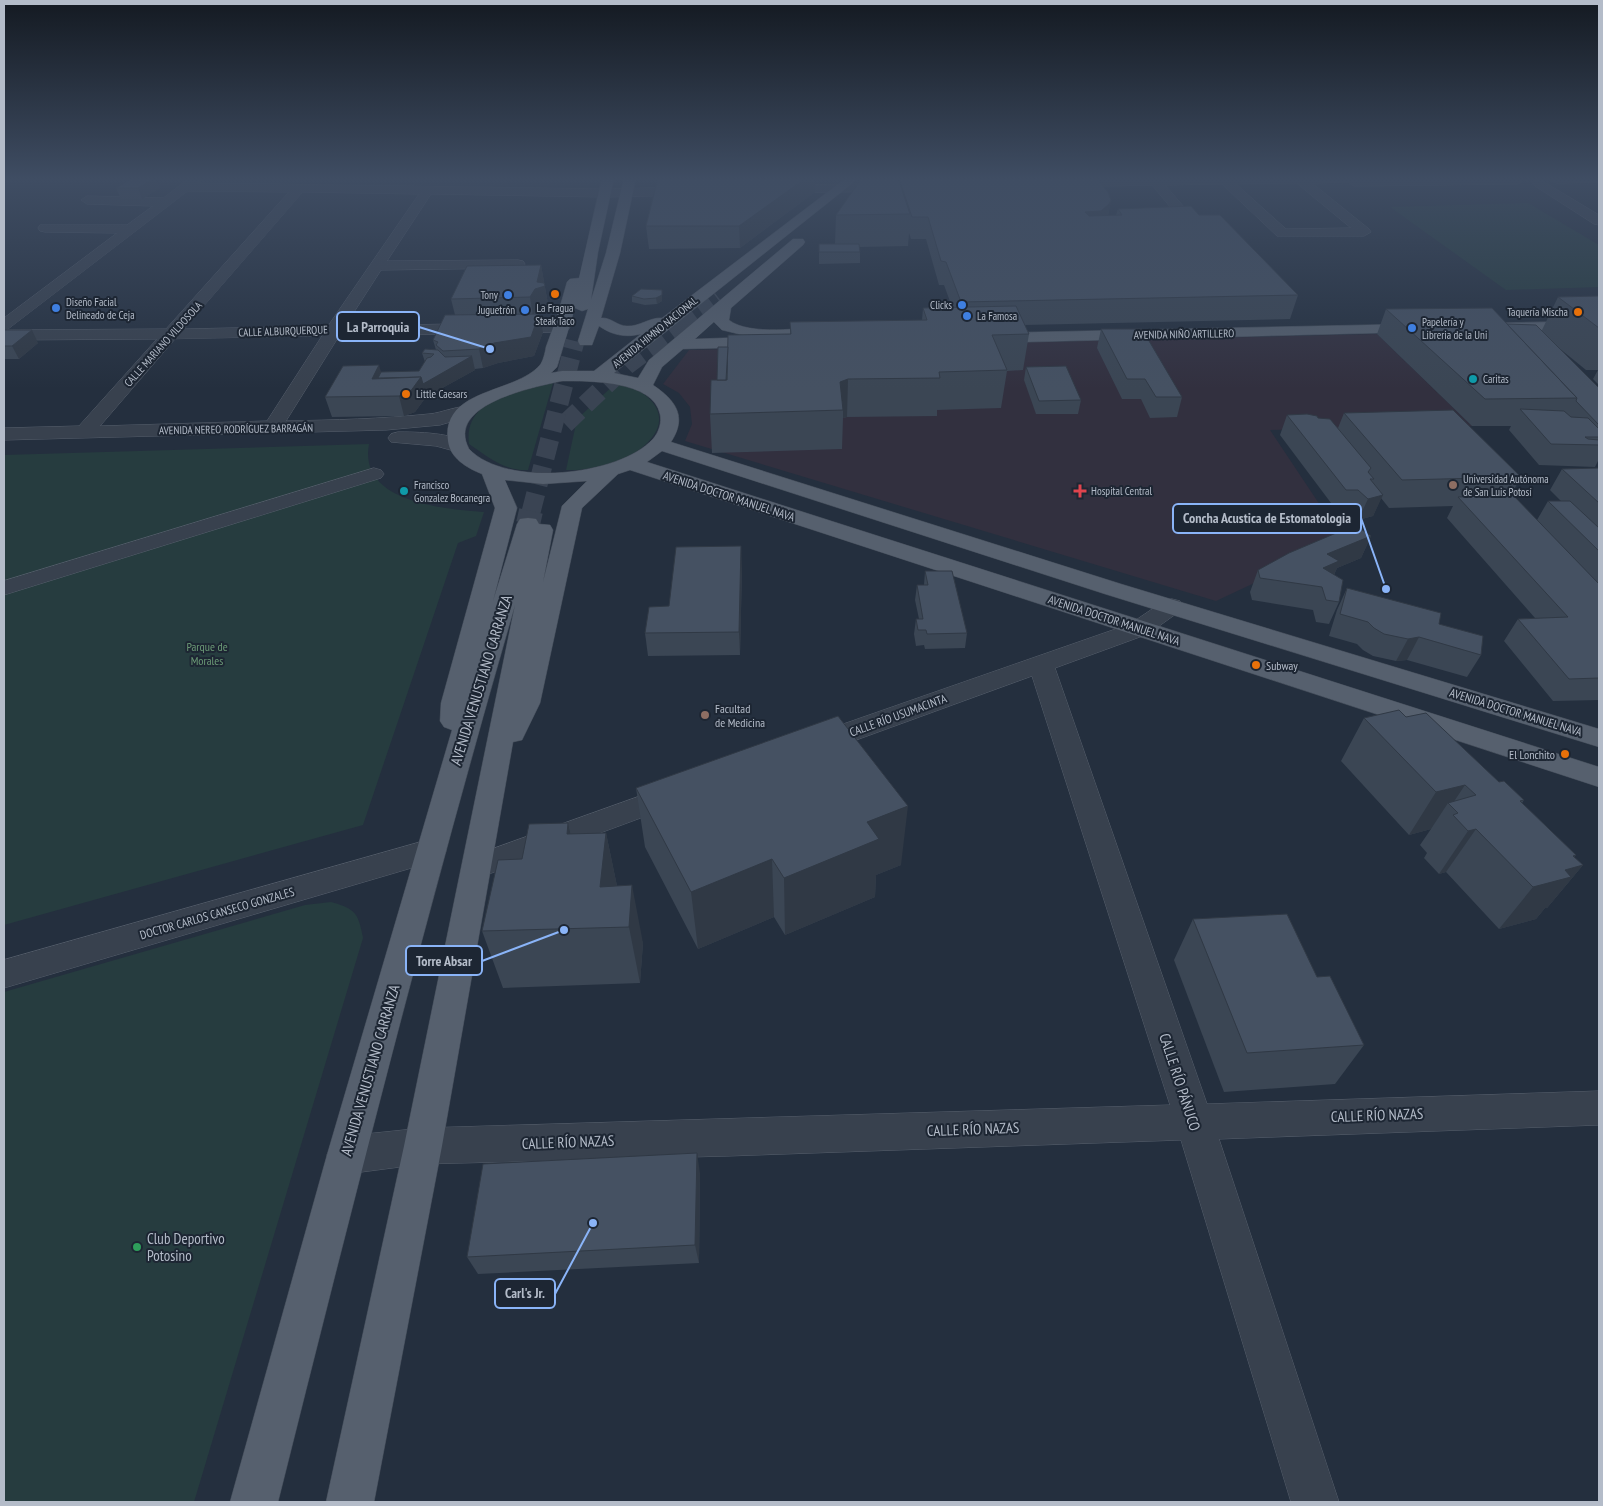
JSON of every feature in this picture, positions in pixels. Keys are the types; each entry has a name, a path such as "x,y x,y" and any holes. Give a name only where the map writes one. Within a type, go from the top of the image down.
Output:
{"main road":[{"path":"592,248 590,346 597,376"},
{"path":"590,346 614,248"},
{"name":"AVENIDA HIMNO NACIONAL","path":"597,376 762,248"},
{"name":"AVENIDA HIMNO NACIONAL","path":"643,386 655,364 679,344 720,303 790,248"},
{"path":"529,381 548,367 578,275 591,252"},
{"path":"590,346 604,322 615,275 613,253"},
{"path":"679,344 840,336 747,333 724,325 721,321 720,303"},
{"path":"604,322 613,329 630,332 637,331 678,312"},
{"path":"1599,317 1485,324 1599,326"},
{"name":"AVENIDA NIÑO ARTILLERO","path":"978,333 1431,325"},
{"path":"562,376 597,376 623,380 643,386 661,398 670,412 670,427 659,444 646,454 620,466 580,476 548,479 518,477 491,471 470,460 458,446 456,432 461,419 467,411 501,390 529,381 562,376"},
{"name":"AVENIDA DOCTOR MANUEL NAVA","path":"659,444 1113,589 1599,738"},
{"path":"495,766 527,703 572,506 620,466"},
{"name":"AVENIDA DOCTOR MANUEL NAVA","path":"620,466 1139,628 1599,777"},
{"path":"449,785 454,703 506,508 491,471"},
{"name":"AVENIDA VENUSTIANO CARRANZA","path":"254,1502 346,1155 449,785 536,524 478,866 350,1502"}],"street":[{"path":"4,326 105,248"},
{"name":"CALLE MARIANO VILDOSOLA","path":"84,432 247,248"},
{"path":"272,428 334,330 389,248"},
{"path":"378,266 518,264"},
{"name":"CALLE ALBURQUERQUE","path":"4,335 562,327"},
{"name":"AVENIDA NEREO RODRÍGUEZ BARRAGÁN","path":"4,434 386,424 440,419 467,411"},
{"name":"AVENIDA NEREO RODRÍGUEZ BARRAGÁN","path":"4,450 426,438 443,440 458,446"},
{"path":"4,588 374,474"},
{"name":"CALLE RÍO USUMACINTA","path":"796,751 1139,628 1172,606"},
{"name":"CALLE RÍO PÁNUCO","path":"1040,664 1194,1121 1315,1502"},
{"path":"478,866 693,788"},
{"name":"DOCTOR CARLOS CANSECO GONZALES","path":"4,974 431,851"},
{"name":"CALLE RÍO NAZAS","path":"346,1155 423,1146 728,1138 1599,1108"}],"shaded area":[{"name":"Hospital Central","path":"1377,334 1472,426 1270,430 1344,541 1216,601 685,441 692,424 690,407 679,393 663,384 689,350"}],"green space":[{"path":"1448,248 1599,248 1599,287 1506,290"},
{"path":"553,383 528,470 504,466 469,444 469,428 475,416 484,406 510,393"},
{"path":"615,384 637,390 651,400 658,413 659,420 654,435 640,449 621,460 588,469 566,470 577,419"},
{"name":"Parque de Morales","path":"369,444 369,464 377,479 390,491 428,505 484,512 476,536 458,543 363,825 4,925 4,455"},
{"name":"Club Deportivo Potosino","path":"331,902 346,907 354,913 363,938 194,1502 4,1502 4,992 305,905"}],"building":[{"path":"819,248 860,248 860,252 819,252"},
{"path":"937,248 1252,248 1298,295 961,302 946,262 941,261"},
{"path":"541,265 537,282 544,283 545,286 535,289 530,297 451,299 467,266"},
{"path":"641,289 662,290 662,295 656,298 644,299 632,296"},
{"path":"1599,296 1599,328 1558,297"},
{"path":"1016,306 1029,334 992,335 1007,370 939,372 940,378 848,379 840,382 843,410 710,414 711,380 727,380 728,335 791,334 790,322 927,320 923,308"},
{"path":"1492,308 1577,398 1485,399 1386,309"},
{"path":"539,314 531,337 494,343 479,349 443,351 436,345 438,342 433,340 445,315"},
{"path":"1507,324 1536,325 1599,388 1599,425 1576,401 1577,398"},
{"path":"1101,329 1142,329 1182,397 1156,397 1145,379 1127,379"},
{"path":"4,330 32,330 12,346 4,346"},
{"path":"718,347 728,347 726,380 717,380"},
{"path":"425,349 438,350 445,357 472,356 423,384 421,377 378,378 381,372 419,371 427,358 434,354 422,353"},
{"path":"379,365 372,379 421,377 410,392 399,396 325,397 343,366"},
{"path":"1066,366 1081,400 1039,401 1026,367"},
{"path":"1520,409 1564,411 1571,417 1588,418 1599,429 1599,437 1585,437 1599,440 1599,445 1551,444"},
{"path":"1453,410 1521,477 1402,480 1344,413"},
{"path":"1307,414 1317,416 1318,418 1330,419 1371,468 1368,472 1374,479 1370,479 1383,495 1368,499 1358,490 1346,490 1287,415"},
{"path":"1599,468 1599,503 1562,469"},
{"path":"1513,495 1599,584 1599,678 1569,679 1518,619 1568,617 1458,497"},
{"path":"1548,501 1570,501 1599,528 1599,551"},
{"path":"1355,525 1371,536 1327,554 1339,561 1323,568 1343,580 1339,602 1326,600 1322,587 1260,578 1258,570 1289,553"},
{"path":"741,546 739,632 645,633 649,607 669,606 676,547"},
{"path":"925,571 952,571 967,633 927,634 926,630 918,630 916,619 923,619 917,585 928,585"},
{"path":"1347,588 1441,613 1439,624 1483,636 1481,655 1419,637 1408,639 1384,634 1368,622 1340,614"},
{"path":"1399,710 1406,717 1426,713 1499,782 1504,781 1524,800 1520,801 1576,855 1573,856 1583,865 1565,870 1571,877 1533,887 1476,829 1468,831 1453,815 1458,813 1448,803 1476,795 1465,785 1436,792 1364,718"},
{"path":"838,716 908,806 867,822 879,839 784,878 772,859 691,892 636,788"},
{"path":"568,823 567,834 606,833 600,887 632,885 629,927 482,931 498,860 522,859 529,824"},
{"path":"1287,914 1317,977 1330,976 1364,1045 1247,1053 1193,919"},
{"path":"697,1153 695,1245 467,1257 483,1164"}],"tunnel":[{"path":"683,323 718,297"},
{"path":"565,424 627,365 685,322"},
{"path":"531,512 575,341"},
{"path":"528,524 531,511"}],"place":[{"name":"La Fragua Steak Taco","path":"555,294"},
{"name":"Tony","path":"508,295"},
{"name":"Clicks","path":"962,305"},
{"name":"Diseño Facial Delineado de Ceja","path":"56,308"},
{"name":"Juguetrón","path":"525,310"},
{"name":"Taquería Mischa","path":"1578,312"},
{"name":"La Famosa","path":"967,316"},
{"name":"Papelería y Libreria de la Uni","path":"1412,328"},
{"name":"La Parroquia","path":"490,349"},
{"name":"Caritas","path":"1473,379"},
{"name":"Little Caesars","path":"406,394"},
{"name":"Universidad Autónoma de San Luis Potosí","path":"1453,485"},
{"name":"Francisco Gonzalez Bocanegra","path":"404,491"},
{"name":"Hospital Central","path":"1080,491"},
{"name":"Concha Acustica de Estomatologia","path":"1386,589"},
{"name":"Subway","path":"1256,665"},
{"name":"Facultad de Medicina","path":"705,715"},
{"name":"El Lonchito","path":"1565,754"},
{"name":"Torre Absar","path":"564,930"},
{"name":"Carl's Jr.","path":"593,1223"},
{"name":"Club Deportivo Potosino","path":"137,1247"}]}
